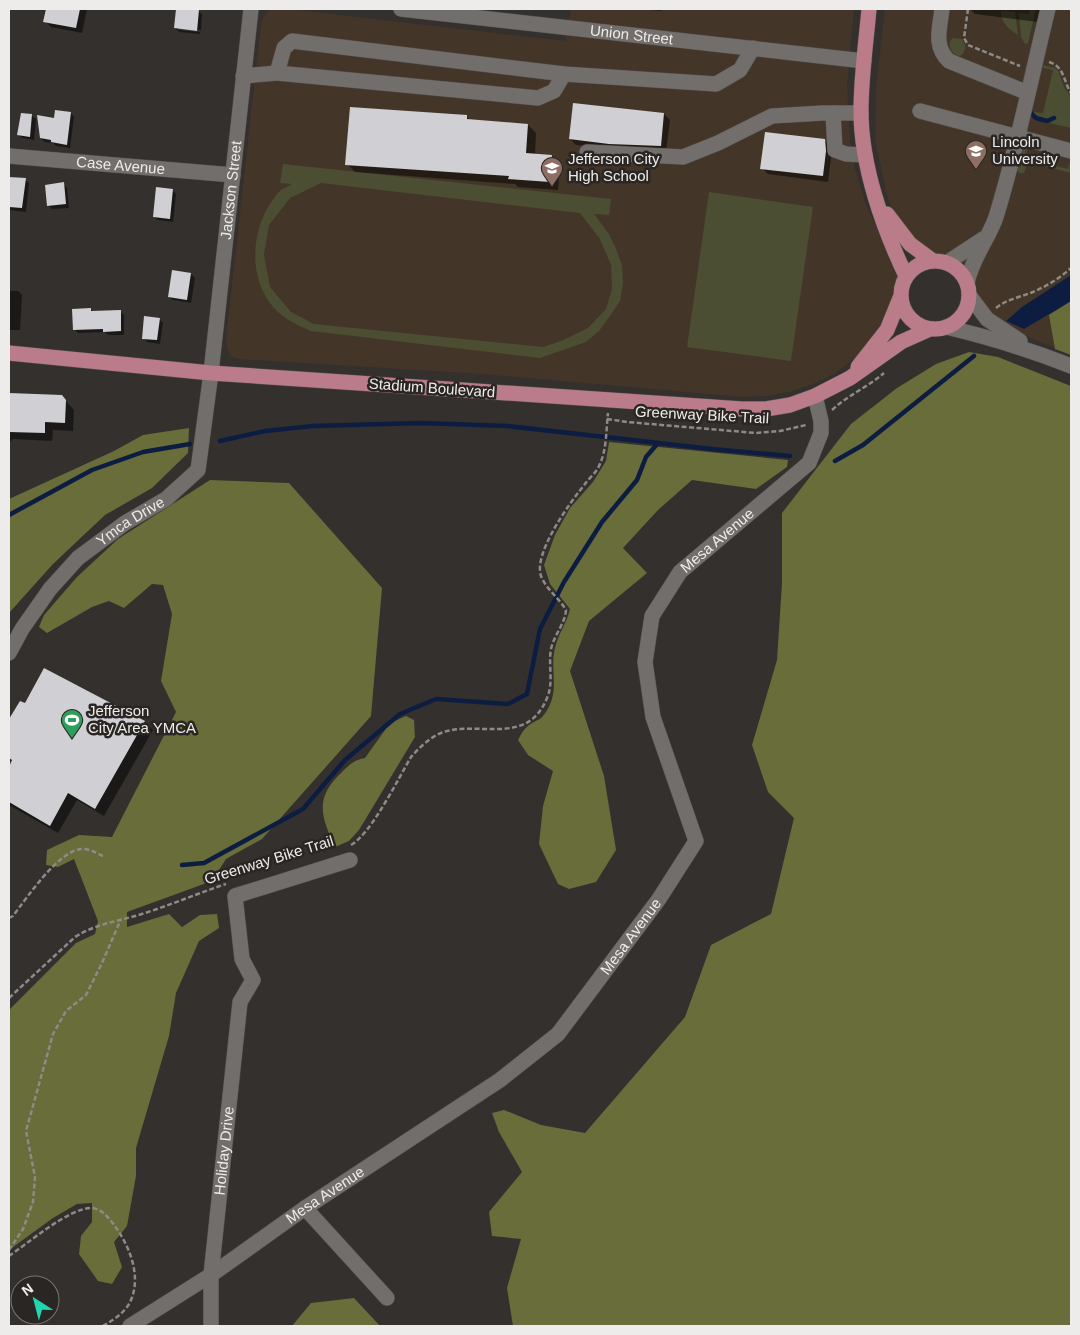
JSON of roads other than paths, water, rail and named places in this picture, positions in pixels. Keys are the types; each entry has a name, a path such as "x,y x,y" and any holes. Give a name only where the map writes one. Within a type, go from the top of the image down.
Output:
{"main road":[{"path":"869,9 861,113 865,155 876,199 894,252 906,276"},
{"path":"876,199 910,244 933,260"},
{"path":"933,260 948,262 961,273 968,289 967,306 961,317 953,325 930,329 919,326 909,319 903,310 900,298 901,287 906,276 922,263 933,260"},
{"name":"Stadium Boulevard","path":"850,378 887,330 900,298"},
{"name":"Stadium Boulevard","path":"9,353 211,373 742,409 766,409 790,405 815,396 850,378 901,342 930,329"}],"street":[{"name":"Jackson Street","path":"211,373 251,9"},
{"name":"Union Street","path":"401,9 864,61"},
{"path":"942,9 938,46 942,54 949,60 1028,92"},
{"path":"1036,352 987,319 968,289 970,270 996,218 1048,9"},
{"path":"277,72 284,48 292,41 564,74 716,84 740,70 753,48"},
{"path":"244,76 277,72 538,98 554,91 564,74"},
{"path":"920,111 1071,151"},
{"path":"833,113 835,150 846,154 865,155"},
{"path":"587,152 683,156 718,142 772,116 861,113"},
{"name":"Case Avenue","path":"9,156 233,175"},
{"path":"948,262 986,237"},
{"path":"946,327 1036,352 1071,366"},
{"name":"Ymca Drive","path":"9,653 22,629 50,589 78,558 125,523 166,499 198,470 211,373"},
{"name":"Mesa Avenue","path":"130,1326 211,1275 305,1208 500,1080 558,1034 659,899 696,841 653,717 645,662 652,616 680,572 809,463 821,433 821,421 815,396"},
{"name":"Holiday Drive","path":"211,1326 211,1275 240,1002 253,980 242,959 235,896 349,853"},
{"path":"305,1208 387,1298"}],"water":[{"path":"1071,275 1071,301 1024,329 1006,321 1022,307"}],"waterway":[{"path":"1031,113 1036,118 1047,121 1054,118"},
{"path":"835,461 863,445 974,356"},
{"path":"220,441 265,431 313,426 421,423 507,426 790,456"},
{"path":"182,865 204,863 303,809 345,760 400,714 436,699 508,704 527,694 540,629 564,582 602,522 637,480 646,457 658,443"},
{"path":"9,515 92,470 143,452 190,444"}],"place":[{"name":"Lincoln University","path":"976,170"},
{"name":"Jefferson City High School","path":"552,187"},
{"name":"Jefferson City Area YMCA","path":"72,739"}]}
